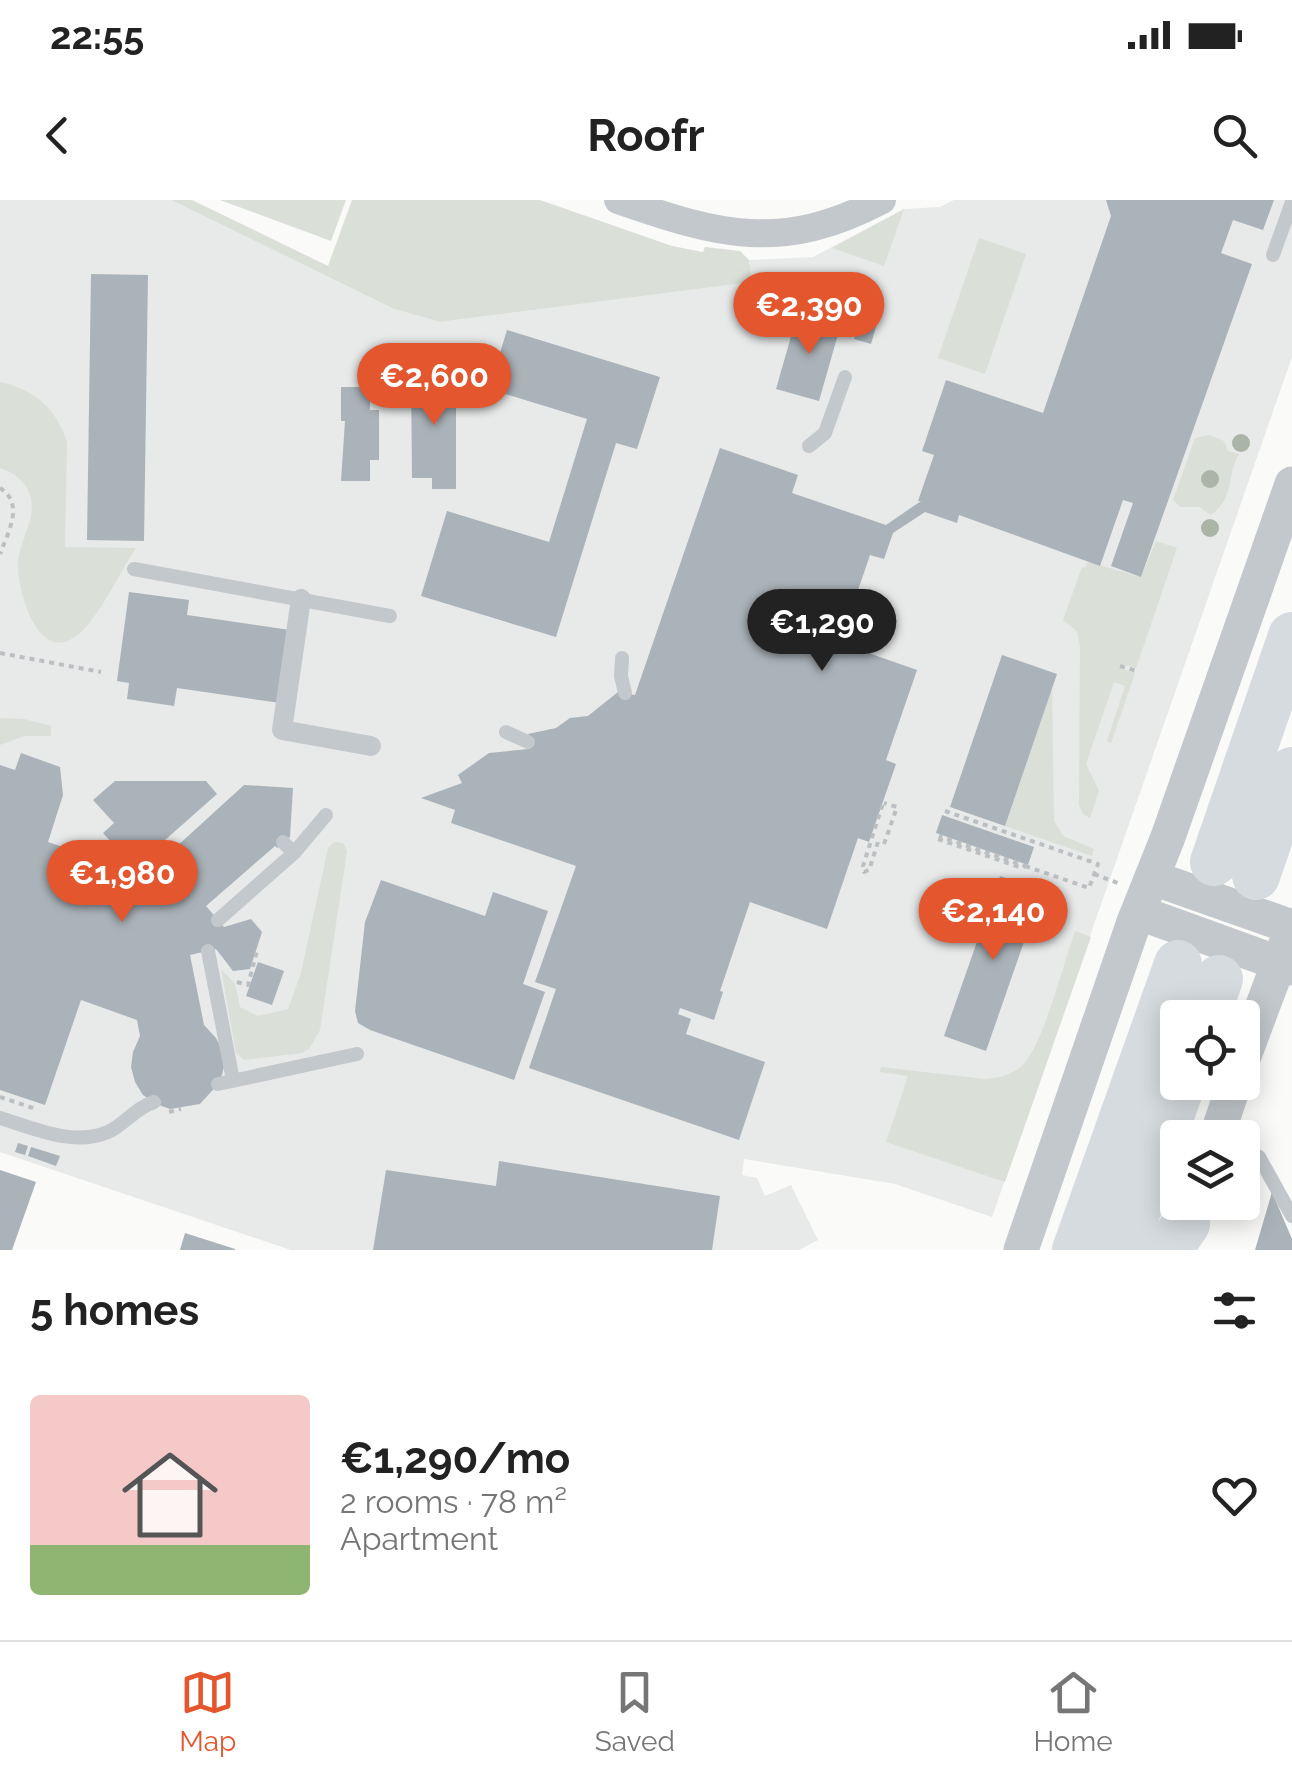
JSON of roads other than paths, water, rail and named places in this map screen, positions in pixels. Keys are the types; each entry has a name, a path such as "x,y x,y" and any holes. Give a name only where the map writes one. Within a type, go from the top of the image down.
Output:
{"highway":[{"path":"1236,897 1292,636"},
{"path":"1236,897 1292,772"},
{"path":"1076,1250 1216,960"},
{"path":"1123,1250 1176,1100"}],"street":[{"path":"618,200 663,208 722,232 753,235 827,223 882,200"},
{"path":"1226,1000 1216,960 1236,897 1292,484"},
{"path":"301,599 282,730 370,746"},
{"path":"1216,960 1236,897"},
{"path":"1021,1250 1134,922 1216,960"}],"lane":[{"path":"1273,255 1292,202"},
{"path":"809,446 825,433 844,376"},
{"path":"134,569 390,616"},
{"path":"622,658 625,693"},
{"path":"506,732 528,742"},
{"path":"218,920 326,815"},
{"path":"208,951 225,1082 357,1054"},
{"path":"0,1118 54,1135 90,1136 107,1132 141,1106 154,1102"},
{"path":"1260,1159 1292,1216"}]}
